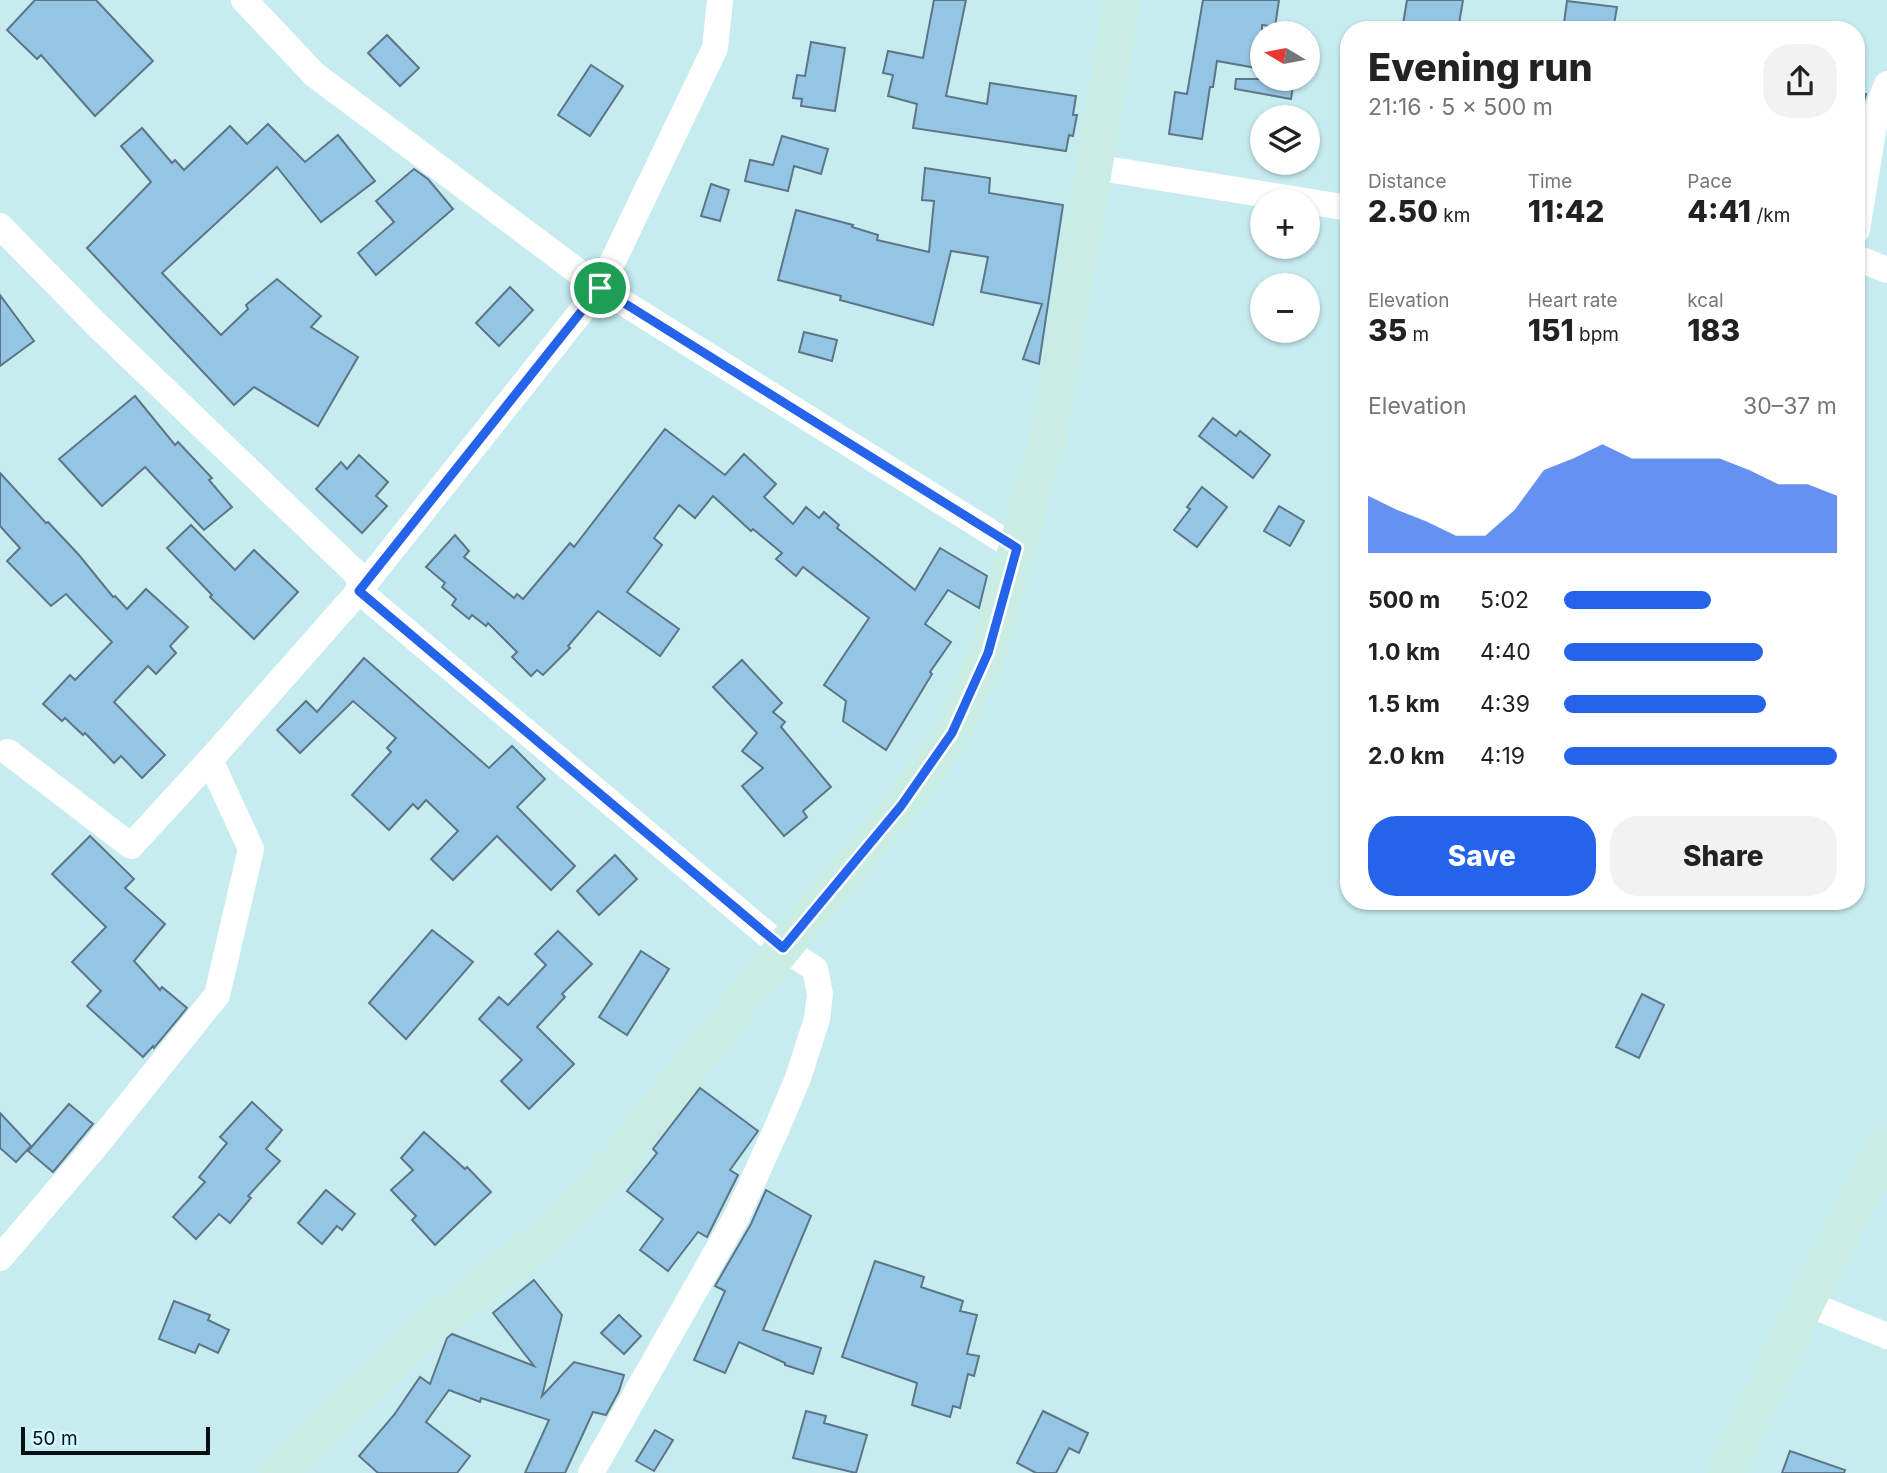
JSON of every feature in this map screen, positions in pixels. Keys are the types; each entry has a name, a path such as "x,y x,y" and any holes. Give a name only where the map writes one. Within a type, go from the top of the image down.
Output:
{"street":[{"path":"244,0 315,75 600,288 1017,548"},
{"path":"3,748 131,846 359,591 600,288 715,48 720,0"},
{"path":"278,1473 430,1325 528,1251 576,1206 621,1156 783,948 901,806 952,733 988,653 1051,428 1122,0"},
{"path":"1865,181 1876,113 1887,84"},
{"path":"1094,167 1340,207"},
{"path":"0,226 95,323 359,576 359,591 783,948 815,969 820,994 817,1018 798,1078 737,1216 591,1473"},
{"path":"1865,261 1887,270"},
{"path":"0,1258 94,1148 216,995 251,849 210,760"},
{"path":"1725,1473 1806,1303 1887,1144"},
{"path":"1806,1303 1887,1336"}],"building":[{"path":"35,0 96,0 153,61 95,116 41,55 37,59 7,30"},
{"path":"934,0 966,0 946,96 987,104 990,83 1076,96 1073,115 1077,115 1073,136 1069,135 1066,151 913,128 917,104 888,96 893,75 883,73 888,51 923,58"},
{"path":"1203,0 1279,0 1276,21 1250,21 1250,67 1217,61 1202,139 1169,134 1175,92 1187,94"},
{"path":"1407,0 1463,0 1460,21 1404,21"},
{"path":"1567,1 1617,7 1615,21 1564,21"},
{"path":"387,35 419,68 400,86 368,53"},
{"path":"811,42 845,48 835,111 801,106 802,99 793,98 797,75 805,76"},
{"path":"591,65 623,86 590,136 558,115"},
{"path":"1236,79 1250,79 1250,91 1292,91 1291,99 1235,89"},
{"path":"268,124 305,162 338,135 375,181 321,222 277,167 162,273 221,335 248,309 246,305 277,279 321,316 311,327 358,357 318,426 254,387 234,405 87,248 151,182 121,146 142,128 172,163 175,160 184,170 230,126 247,144"},
{"path":"782,136 828,149 821,174 794,166 788,191 745,181 750,160 773,165"},
{"path":"925,168 990,178 989,193 1063,205 1039,364 1023,359 1042,304 981,292 988,257 951,251 933,325 840,300 841,296 778,280 796,210 853,225 852,227 878,235 877,240 929,252 934,201 922,200"},
{"path":"414,169 428,179 453,209 376,275 358,253 394,222 376,201"},
{"path":"711,184 729,190 720,221 701,216"},
{"path":"510,287 533,310 499,346 476,323"},
{"path":"0,295 34,341 0,366"},
{"path":"804,332 837,340 832,361 799,352"},
{"path":"135,396 175,445 178,442 212,478 209,480 232,507 204,530 145,467 102,506 59,459"},
{"path":"1213,418 1236,436 1240,431 1270,455 1253,478 1199,436"},
{"path":"665,429 725,475 744,454 776,484 764,497 793,524 806,507 819,518 824,512 839,525 837,528 915,590 940,548 987,576 979,608 948,590 925,624 951,642 930,672 932,674 886,750 843,721 846,701 824,685 869,618 803,567 796,576 776,559 782,553 753,529 751,531 713,496 695,518 679,505 654,538 662,545 627,592 679,629 660,656 598,611 568,646 570,648 543,675 537,670 531,676 512,657 517,652 488,623 486,626 472,615 469,619 452,605 456,599 442,587 445,583 426,567 455,535 469,551 464,557 514,598 517,594 523,599 570,543 574,547"},
{"path":"359,455 388,482 376,496 387,506 362,533 316,489 341,462 347,469"},
{"path":"0,473 127,609 146,589 188,627 170,646 176,653 156,674 148,666 114,702 165,755 142,778 121,756 114,763 85,733 83,735 65,718 62,721 43,704 70,675 75,680 112,642 66,594 51,606 7,561 20,548 0,526"},
{"path":"1202,487 1227,507 1197,547 1174,530"},
{"path":"1279,506 1304,521 1290,546 1264,531"},
{"path":"191,525 235,570 254,550 298,592 254,639 210,597 212,595 167,548"},
{"path":"364,658 489,768 512,746 545,779 517,807 575,866 551,890 497,836 453,880 431,859 458,831 426,800 418,809 413,804 389,830 352,795 391,752 387,748 396,738 353,701 300,753 277,730 306,701 317,712"},
{"path":"742,660 782,703 773,712 785,722 781,727 831,787 803,811 807,817 784,836 742,786 763,768 742,751 757,733 713,687"},
{"path":"90,836 134,879 125,888 165,924 134,961 160,990 162,987 187,1008 154,1048 153,1046 143,1057 87,1006 101,991 72,962 106,927 52,874"},
{"path":"615,855 637,879 599,915 577,891"},
{"path":"432,930 473,962 406,1039 369,1003"},
{"path":"558,931 592,964 562,994 565,997 537,1027 574,1064 529,1109 501,1081 522,1060 479,1019 499,997 508,1005 546,965 535,954"},
{"path":"641,951 669,969 627,1035 599,1017"},
{"path":"1642,994 1664,1005 1639,1058 1616,1047"},
{"path":"700,1088 758,1131 730,1170 738,1175 707,1237 698,1232 668,1271 640,1250 663,1219 627,1191 657,1153 653,1149"},
{"path":"252,1102 282,1130 266,1149 280,1161 248,1196 251,1198 230,1223 219,1214 196,1239 173,1217 205,1182 199,1177 227,1143 220,1137"},
{"path":"69,1104 93,1124 53,1172 28,1151"},
{"path":"0,1113 31,1146 16,1162 0,1148"},
{"path":"424,1132 465,1169 467,1167 491,1192 435,1245 412,1220 416,1216 391,1190 413,1170 401,1158"},
{"path":"326,1190 355,1214 342,1230 337,1226 322,1244 298,1223"},
{"path":"766,1190 811,1216 763,1330 821,1348 813,1374 785,1365 739,1342 725,1373 694,1360 725,1291 715,1286 751,1224"},
{"path":"875,1261 924,1277 921,1287 963,1301 960,1311 977,1315 967,1354 979,1356 974,1376 968,1374 960,1408 953,1406 950,1417 912,1405 917,1383 842,1357"},
{"path":"534,1280 562,1315 542,1396 574,1362 624,1375 606,1415 593,1412 565,1473 525,1473 549,1420 481,1398 480,1402 449,1390 426,1422 470,1456 457,1473 378,1473 359,1456 394,1415 420,1377 430,1384 447,1338 452,1334 534,1366 493,1313"},
{"path":"174,1301 210,1315 208,1320 229,1330 218,1353 199,1344 195,1353 159,1339"},
{"path":"619,1315 641,1336 624,1354 601,1333"},
{"path":"806,1411 826,1416 824,1423 867,1435 856,1473 793,1458"},
{"path":"1043,1411 1088,1433 1079,1453 1069,1448 1056,1473 1036,1473 1017,1463"},
{"path":"655,1430 673,1440 654,1471 636,1461"},
{"path":"1790,1451 1845,1470 1844,1473 1782,1473"}],"route":[{"path":"600,288 1017,548 988,653 952,733 901,806 783,948 359,591 600,288"}]}
